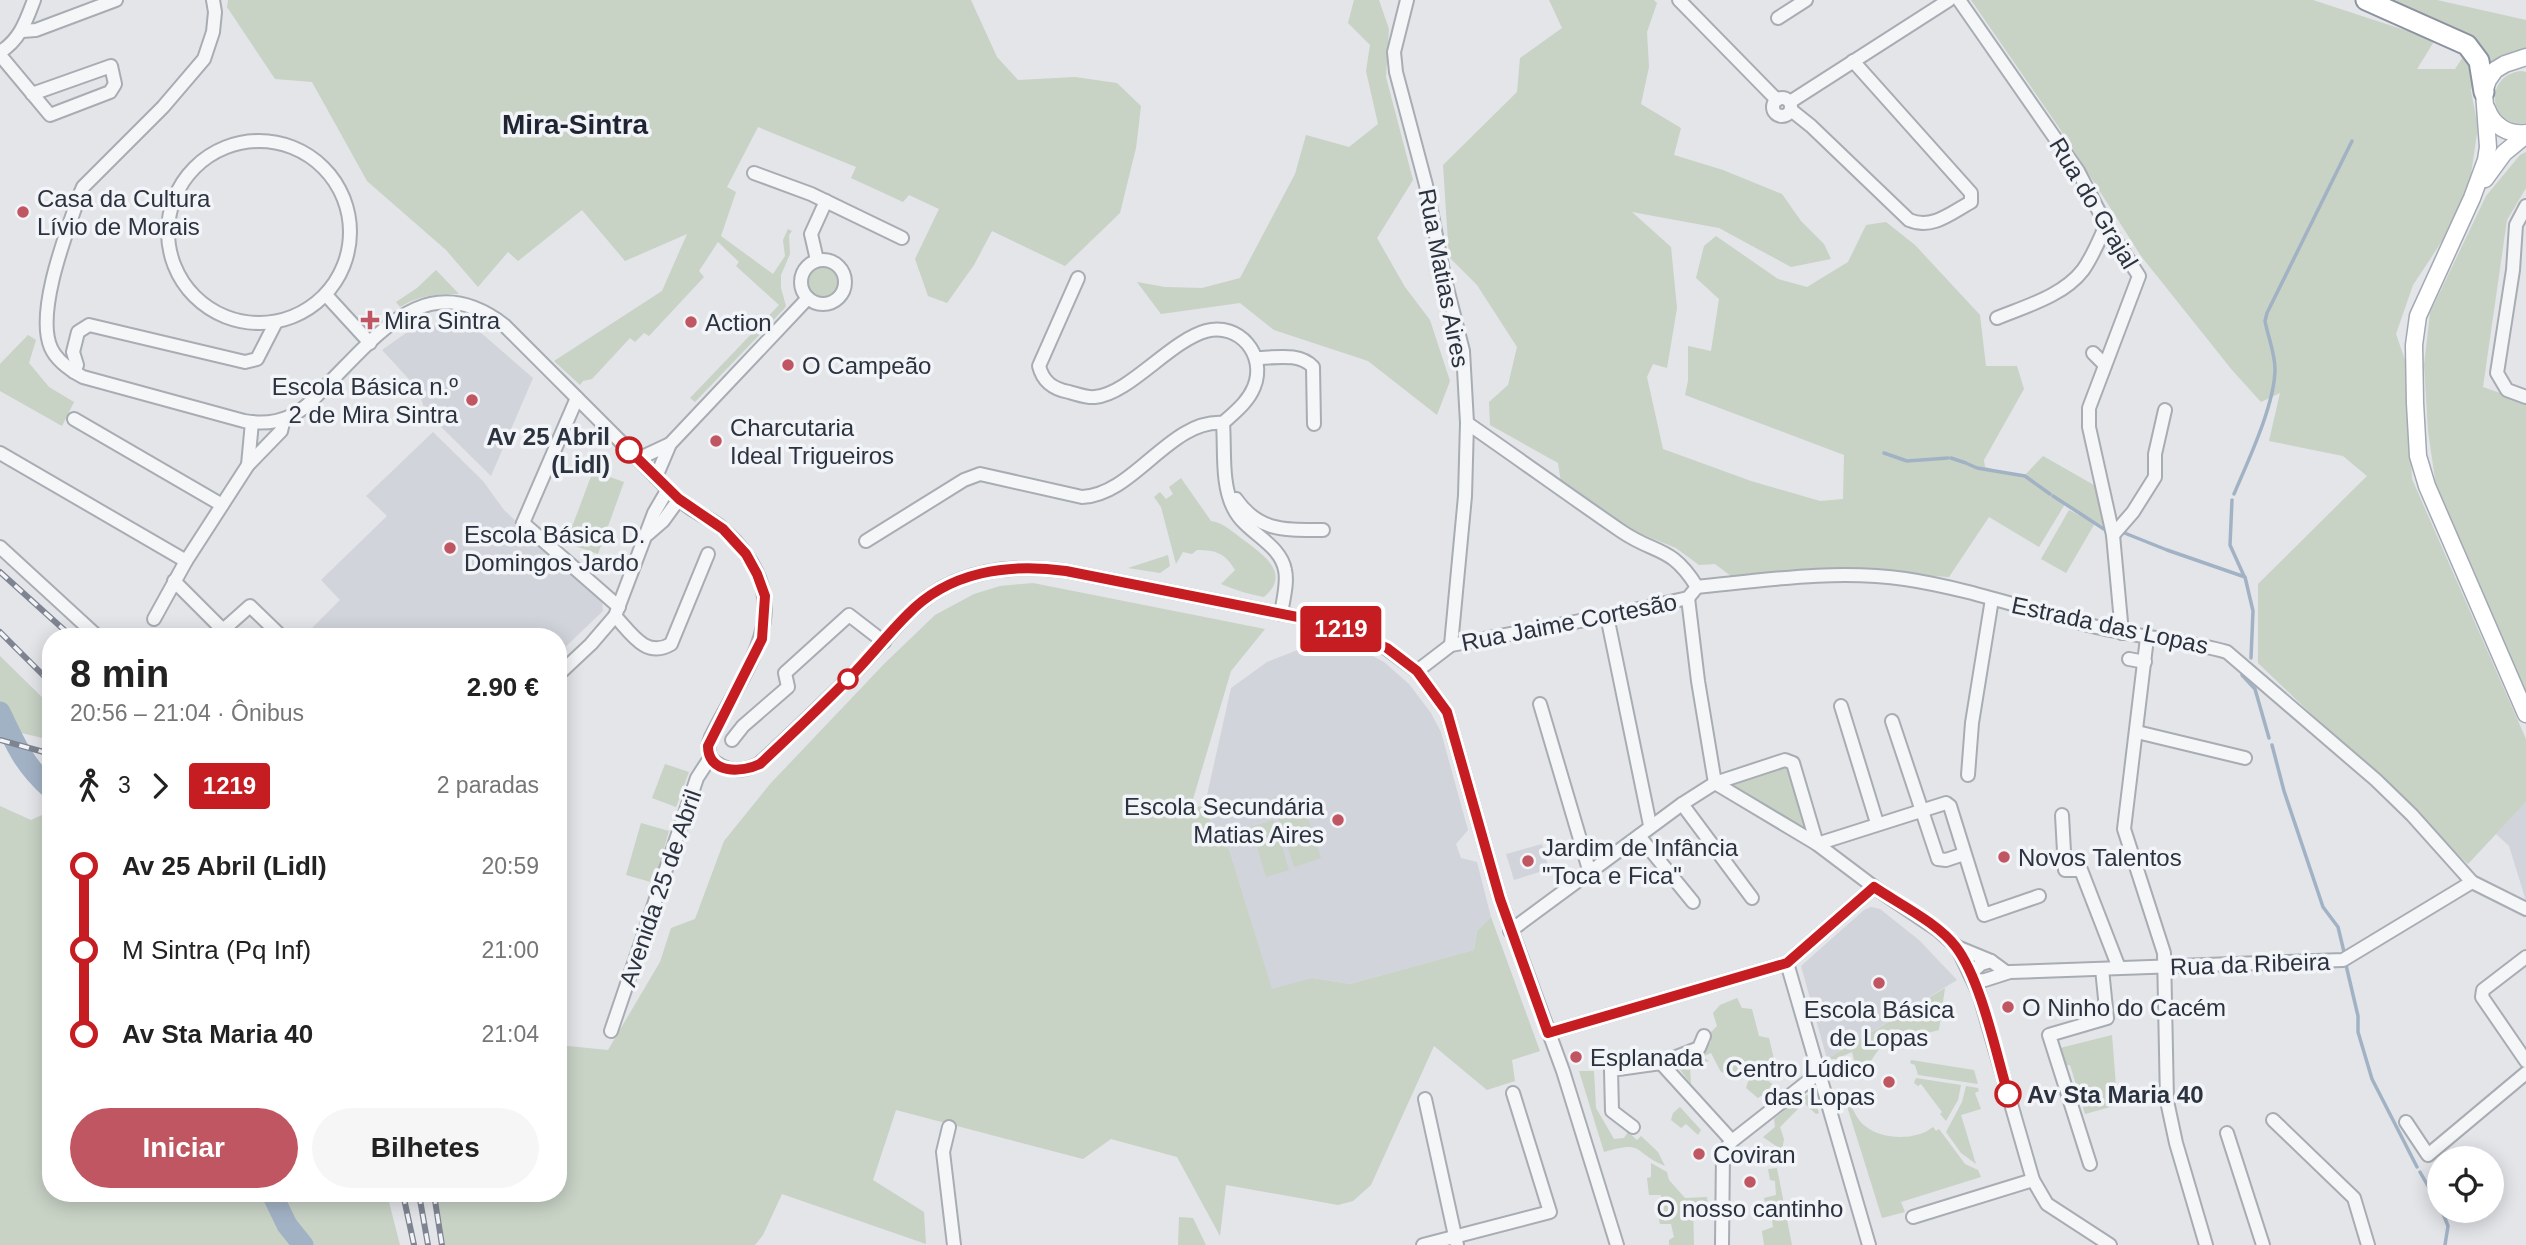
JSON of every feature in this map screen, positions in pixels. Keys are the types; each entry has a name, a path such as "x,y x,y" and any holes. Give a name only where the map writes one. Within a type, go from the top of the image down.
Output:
{"highway":[{"path":"2366,0 2466,45 2479,61 2485,98"}],"main road":[{"path":"2523,59 2505,64 2495,70 2488,80 2485,98 2488,147 2486,160 2472,198 2418,316 2414,345 2418,456 2427,486 2526,714"},
{"path":"2485,98 2489,115 2496,124 2507,131 2526,134"},
{"path":"2472,198 2504,153 2526,134"}],"street":[{"path":"32,94 111,66 115,84 110,92 50,115 32,94 0,53 22,31 34,0"},
{"path":"22,31 36,30 116,0"},
{"path":"154,619 186,561 248,465 281,431 284,419 267,423 252,422 83,377 61,362 52,349 46,330 48,301 83,187 187,82 204,59 213,32 213,0"},
{"name":"Rua Matias Aires","path":"1407,0 1394,52 1396,72 1426,185 1444,276 1463,351 1467,423 1465,496 1451,645"},
{"path":"1679,0 1909,220 1919,225 1935,223 1971,202 1971,193 1853,61"},
{"path":"1778,18 1806,0"},
{"path":"1786,104 1949,0"},
{"name":"Rua do Grajal","path":"1959,0 2078,171 2106,225 2139,276 2089,408 2089,427 2113,535 2122,633"},
{"path":"267,142 297,149 323,166 341,191 351,234 348,255 340,275 326,295 303,312 276,322 248,323 222,316 199,301 182,281 171,256 168,230 171,210 178,192 192,171 212,155 236,144 267,142"},
{"path":"754,173 826,201 902,238"},
{"path":"817,260 811,234 826,201"},
{"path":"2526,206 2516,225 2513,270 2497,373 2507,390 2526,397"},
{"path":"1997,318 2048,297 2074,280 2089,260 2106,225"},
{"path":"817,260 834,262 840,268 845,283 838,298 823,304 807,299 800,280 806,268 817,260"},
{"path":"866,541 964,480 980,474 1082,497 1096,497 1193,428 1212,422 1223,423 1244,403 1254,388 1257,375 1256,358 1244,338 1227,331 1208,331 1190,338 1111,392 1094,397 1054,389 1042,376 1039,366 1078,278"},
{"path":"326,295 369,342"},
{"path":"656,477 670,444 807,299"},
{"name":"Avenida 25 de Abril","path":"284,419 303,408 369,342 389,324 412,309 438,302 463,303 489,314 504,325 668,489 695,512 723,529 746,554 757,574 765,596 762,639 711,737 708,746 710,758 697,778 611,1031"},
{"path":"74,372 77,365 73,352 78,332 89,325 245,362 257,359 276,322"},
{"path":"2093,353 2105,365"},
{"path":"1256,358 1297,357 1308,361 1313,367 1314,424"},
{"path":"577,398 523,523 617,612 642,644 649,648 662,649 671,644 708,554"},
{"path":"2113,535 2133,512 2155,477 2155,454 2165,410"},
{"path":"74,419 222,505"},
{"path":"248,465 252,422"},
{"path":"1223,423 1227,484 1232,506 1248,529 1277,551 1286,573 1281,614"},
{"path":"1467,423 1625,534 1669,554 1685,566 1697,587 1688,598 1715,783 1817,844 1938,930 1956,947 1974,983 2033,1180 2047,1204 2110,1245"},
{"path":"638,459 670,444"},
{"path":"0,453 186,561"},
{"path":"1227,484 1246,513 1266,525 1323,530"},
{"path":"567,667 591,644 617,612 654,513 668,489"},
{"path":"648,534 663,521 679,499"},
{"path":"663,521 695,512"},
{"path":"0,547 88,628"},
{"path":"710,758 718,765 736,771 760,764 818,709 908,614 937,592 984,571 1034,566 1066,571 1323,622 1387,648 1417,671 1447,712 1510,931 1532,984 1579,1118 1617,1245"},
{"name":"Estrada das Lopas","path":"1697,587 1842,574 1904,579 2122,633 2206,646 2227,652 2376,780 2412,815 2472,882 2526,909"},
{"path":"174,581 221,628"},
{"name":"Rua Jaime Cortesão","path":"1417,671 1451,645 1688,598"},
{"path":"1968,775 1972,723 1992,599"},
{"path":"232,628 250,606 273,628"},
{"path":"732,740 743,726 788,687 785,673 849,615 884,642"},
{"path":"1607,616 1650,825"},
{"path":"2147,638 2124,829 2164,953 2167,1101 2176,1143 2206,1245"},
{"path":"2129,659 2145,663"},
{"path":"1541,704 1590,873"},
{"path":"1840,706 1877,823"},
{"path":"1892,721 1938,859 1945,860 1964,854"},
{"path":"2137,732 2245,758"},
{"path":"1510,931 1639,836 1650,825 1715,783 1790,760 1817,844"},
{"path":"1817,844 1946,803 1950,806 1984,915 2039,896"},
{"path":"1682,804 1752,898"},
{"path":"2062,815 2065,870 2081,870 2119,968"},
{"path":"1639,836 1693,902"},
{"name":"Rua da Ribeira","path":"2006,972 2343,960 2472,882"},
{"path":"1548,1033 1787,963 1874,887"},
{"path":"1956,947 1991,961 2006,972"},
{"path":"2526,957 2483,990 2482,997 2526,1061"},
{"path":"1974,983 1980,964 1991,961"},
{"path":"1787,963 1869,1245"},
{"path":"2090,1164 2049,1035 2107,1018 2102,969"},
{"path":"1974,983 2006,972"},
{"path":"1633,1127 1612,1111 1611,1070 1661,1063 1699,1048 1704,1036"},
{"path":"1661,1063 1732,1141"},
{"path":"1722,1245 1723,1152 1732,1141 1820,1072"},
{"path":"2406,1122 2428,1155 2526,1073"},
{"path":"1423,1245 1457,1241 1550,1212 1513,1093"},
{"path":"1425,1099 1457,1241"},
{"path":"2273,1120 2354,1198 2368,1245"},
{"path":"949,1127 943,1153 954,1245"},
{"path":"2227,1133 2263,1245"},
{"path":"1913,1217 2033,1180"}],"shaded area":[{"path":"228,0 971,0 997,57 1018,80 1075,77 1117,83 1141,106 1136,148 1120,213 1065,266 992,231 974,265 947,303 928,296 915,259 939,209 909,195 903,202 851,178 856,167 758,127 727,187 736,192 721,236 773,274 785,256 783,240 788,229 792,231 789,235 790,254 781,275 786,306 784,309 695,402 690,398 779,305 736,266 739,262 718,242 699,271 704,277 649,336 644,333 635,342 630,338 592,379 583,381 580,385 554,361 662,291 687,234 625,261 582,210 518,261 508,252 478,287 446,250 367,181 312,82 275,79 227,7"},
{"path":"1354,0 1379,0 1389,29 1386,77 1413,180 1377,238 1405,287 1430,320 1450,381 1437,415 1368,361 1274,330 1240,303 1161,314 1137,282 1165,287 1202,288 1240,278 1295,174 1306,135 1349,147 1378,124 1366,71 1370,45 1348,23"},
{"path":"1549,0 1654,0 1657,3 1647,32 1649,67 1641,104 1681,128 1674,155 1723,170 1782,194 1801,221 1824,244 1831,259 1791,267 1719,228 1632,212 1671,247 1677,308 1667,368 1653,364 1647,377 1663,449 1751,481 1820,501 1843,499 1844,455 1685,395 1688,381 1688,346 1711,351 1719,299 1696,278 1704,246 1716,236 1778,279 1807,287 1848,262 1866,225 1886,222 1915,245 1980,315 1986,366 2017,366 2024,389 1984,460 1985,467 2023,477 2043,456 2101,489 2107,528 2065,504 2039,547 1989,517 1949,577 1829,569 1731,576 1715,564 1699,565 1676,548 1634,531 1561,483 1558,463 1490,425 1489,402 1508,385 1517,347 1477,285 1449,257 1443,165 1517,92 1520,58 1562,28"},
{"path":"1971,0 2313,0 2435,40 2417,69 2455,69 2463,57 2474,73 2471,91 2478,127 2469,188 2448,232 2413,285 2396,334 2405,360 2412,479 2526,739 2526,802 2468,864 2258,663 2258,584 2367,476 2343,456 2269,441 2280,393 2261,402 2141,256 2060,129"},
{"path":"2375,0 2437,0 2526,20 2526,51 2505,54 2490,65 2478,45"},
{"path":"2526,72 2526,123 2504,118 2495,101 2500,82 2508,75"},
{"path":"2526,152 2526,188 2507,220 2483,387 2526,402 2526,694 2436,486 2428,431 2424,365 2430,313 2486,196 2520,155"},
{"path":"823,267 834,272 839,283 834,294 823,299 812,294 807,283 812,272"},
{"path":"436,270 459,294 428,296 400,307 396,302 417,288"},
{"name":"Escola Básica n.º 2 de Mira Sintra","path":"454,324 479,331 533,378 491,476 425,411 418,389 382,350 416,326"},
{"path":"28,335 36,340 29,363 49,387 74,402 62,426 0,391 0,364"},
{"name":"Escola Básica D. Domingos Jardo","path":"433,432 483,481 504,510 602,600 603,611 567,645 567,628 312,628 340,600 321,580 387,516 366,496"},
{"path":"593,471 624,482 598,554 566,543"},
{"path":"1181,478 1211,521 1233,532 1272,566 1275,581 1264,597 1221,584 1235,570 1224,556 1215,552 1183,552 1176,564 1161,507 1154,497 1160,492 1166,499 1173,494 1169,487"},
{"path":"2069,510 2095,523 2066,573 2041,559"},
{"path":"1168,555 1170,566 1160,573 1128,568"},
{"path":"1033,583 1265,629 1231,671 1191,806 1207,807 1214,836 1229,849 1272,989 1312,978 1350,984 1474,950 1477,931 1491,917 1540,1051 1512,1060 1515,1081 1487,1090 1434,1046 1371,1185 1353,1201 1338,1205 1226,1185 1220,1236 1177,1157 1111,1139 1083,1159 896,1110 873,1180 924,1212 926,1244 782,1194 763,1235 755,1245 445,1245 438,1202 567,1202 567,1046 608,1050 660,962 671,928 695,919 724,841 770,784 884,664 935,615 974,594 1000,586"},
{"name":"Escola Secundária Matias Aires","path":"1318,642 1356,647 1384,662 1409,684 1431,713 1441,732 1468,830 1456,844 1461,858 1477,862 1491,917 1477,931 1474,950 1350,984 1312,978 1272,990 1229,849 1214,836 1207,795 1231,688 1267,662"},
{"path":"0,656 42,697 42,738 0,728"},
{"path":"665,764 689,772 676,807 652,798"},
{"path":"1788,764 1810,835 1727,783"},
{"path":"2526,802 2526,901 2509,846 2496,834"},
{"path":"0,806 31,820 42,815 42,1202 389,1202 400,1245 0,1245"},
{"path":"1305,809 1321,858 1294,867 1278,818"},
{"path":"1274,820 1289,870 1266,877 1251,827"},
{"path":"641,823 669,831 654,883 626,875"},
{"name":"Jardim de Infância \"Toca e Fica\"","path":"1542,844 1549,869 1514,880 1506,854"},
{"name":"Escola Básica de Lopas","path":"1871,907 1880,909 1919,940 1957,980 1827,1059 1801,966 1864,910"},
{"path":"1945,988 1939,1030 1887,1043 1879,1049 1859,1078 1852,1052 1836,1059 1827,1059"},
{"path":"1737,998 1742,1008 1752,1009 1759,1036 1769,1038 1775,1063 1765,1077 1775,1087 1758,1098 1746,1088 1749,1079 1721,1072 1711,1053 1702,1057 1709,1061 1690,1067 1691,1084 1678,1067 1711,1042 1710,1033 1717,1026 1713,1013 1720,1005"},
{"path":"2112,1035 2116,1086 2114,1106 2085,1114 2070,1065 2065,1066 2056,1049"},
{"path":"1911,1060 1974,1070 1978,1084 1918,1075 1915,1065 1910,1063"},
{"path":"1579,1071 1594,1071 1596,1108 1614,1139 1624,1138 1628,1132 1637,1140 1641,1136 1658,1152 1665,1166 1633,1147 1604,1152"},
{"path":"1916,1078 1961,1085 1958,1100 1946,1121 1921,1084 1918,1086 1914,1083"},
{"path":"1966,1086 1978,1088 1979,1091 1975,1093 1981,1109 1961,1115 1976,1164 1961,1153 1946,1132 1962,1102"},
{"path":"1802,1094 1814,1097 1819,1113 1816,1114 1804,1103 1780,1127 1784,1139 1782,1150 1763,1137 1775,1127 1774,1119"},
{"path":"1846,1103 1850,1104 1863,1124 1880,1134 1908,1137 1933,1127 1936,1131 1939,1129 1965,1164 1978,1170 1981,1177 1901,1202 1905,1212 1882,1218"},
{"path":"1680,1107 1701,1130 1698,1135 1686,1124 1681,1128 1671,1120 1673,1113"},
{"path":"1651,1163 1667,1172 1669,1180 1685,1198 1707,1197 1708,1205 1693,1206 1694,1245 1669,1245 1669,1240 1674,1237 1671,1224 1660,1224 1657,1210 1662,1210 1661,1195 1649,1195 1647,1178 1651,1177"},
{"path":"1777,1168 1792,1245 1764,1245 1762,1231 1773,1227 1771,1212 1767,1211 1764,1198 1776,1195 1775,1181 1770,1180 1768,1169"},
{"path":"1179,1217 1193,1218 1206,1245 1178,1245"}],"waterway":[{"path":"2234,494 2260,432 2274,383 2275,363 2265,321 2267,313 2352,141"},
{"path":"1884,453 1907,461 1948,458"},
{"path":"1951,458 1966,463"},
{"path":"1968,464 2025,476 2050,494"},
{"path":"2053,496 2107,531"},
{"path":"2232,500 2230,545 2244,576"},
{"path":"2122,532 2245,577 2253,611 2251,658"},
{"path":"2242,675 2255,689 2269,738"},
{"path":"0,712 16,744 42,781"},
{"path":"2272,745 2284,791 2323,907 2338,927 2345,956"},
{"path":"2346,965 2358,1016 2358,1032 2372,1079 2417,1167"},
{"path":"2420,1172 2427,1184"},
{"path":"276,1202 287,1225 303,1245"},
{"path":"2445,1245 2447,1223"}],"railway":[{"path":"0,572 62,628"},
{"path":"0,632 42,674"},
{"path":"0,740 42,752"},
{"path":"405,1202 414,1245"},
{"path":"420,1202 428,1245"},
{"path":"435,1202 442,1245"}],"bus line":[{"name":"1219","path":"629,450 679,499 723,529 746,554 765,596 762,639 708,746 710,758 718,765 736,771 760,764 818,709 908,614 937,592 984,571 1034,566 1323,622 1387,648 1417,671 1447,712 1510,931 1532,984 1548,1033 1787,963 1874,887 1938,930 1956,947 1979,993 2008,1094"}],"place":[{"name":"Casa da Cultura Lívio de Morais","path":"23,212"},
{"name":"Mira Sintra","path":"370,320"},
{"name":"Action","path":"691,322"},
{"name":"O Campeão","path":"788,365"},
{"name":"Escola Básica n.º 2 de Mira Sintra","path":"472,400"},
{"name":"Charcutaria Ideal Trigueiros","path":"716,441"},
{"name":"Av 25 Abril (Lidl)","path":"629,450"},
{"name":"Escola Básica D. Domingos Jardo","path":"450,548"},
{"name":"Escola Secundária Matias Aires","path":"1338,820"},
{"name":"Novos Talentos","path":"2004,857"},
{"name":"Jardim de Infância \"Toca e Fica\"","path":"1528,861"},
{"name":"Escola Básica de Lopas","path":"1879,983"},
{"name":"O Ninho do Cacém","path":"2008,1007"},
{"name":"Esplanada","path":"1576,1057"},
{"name":"Centro Lúdico das Lopas","path":"1889,1082"},
{"name":"Av Sta Maria 40","path":"2008,1094"},
{"name":"Coviran","path":"1699,1154"},
{"name":"O nosso cantinho","path":"1750,1182"}],"district":[{"name":"Mira-Sintra","path":"575,124"}]}
